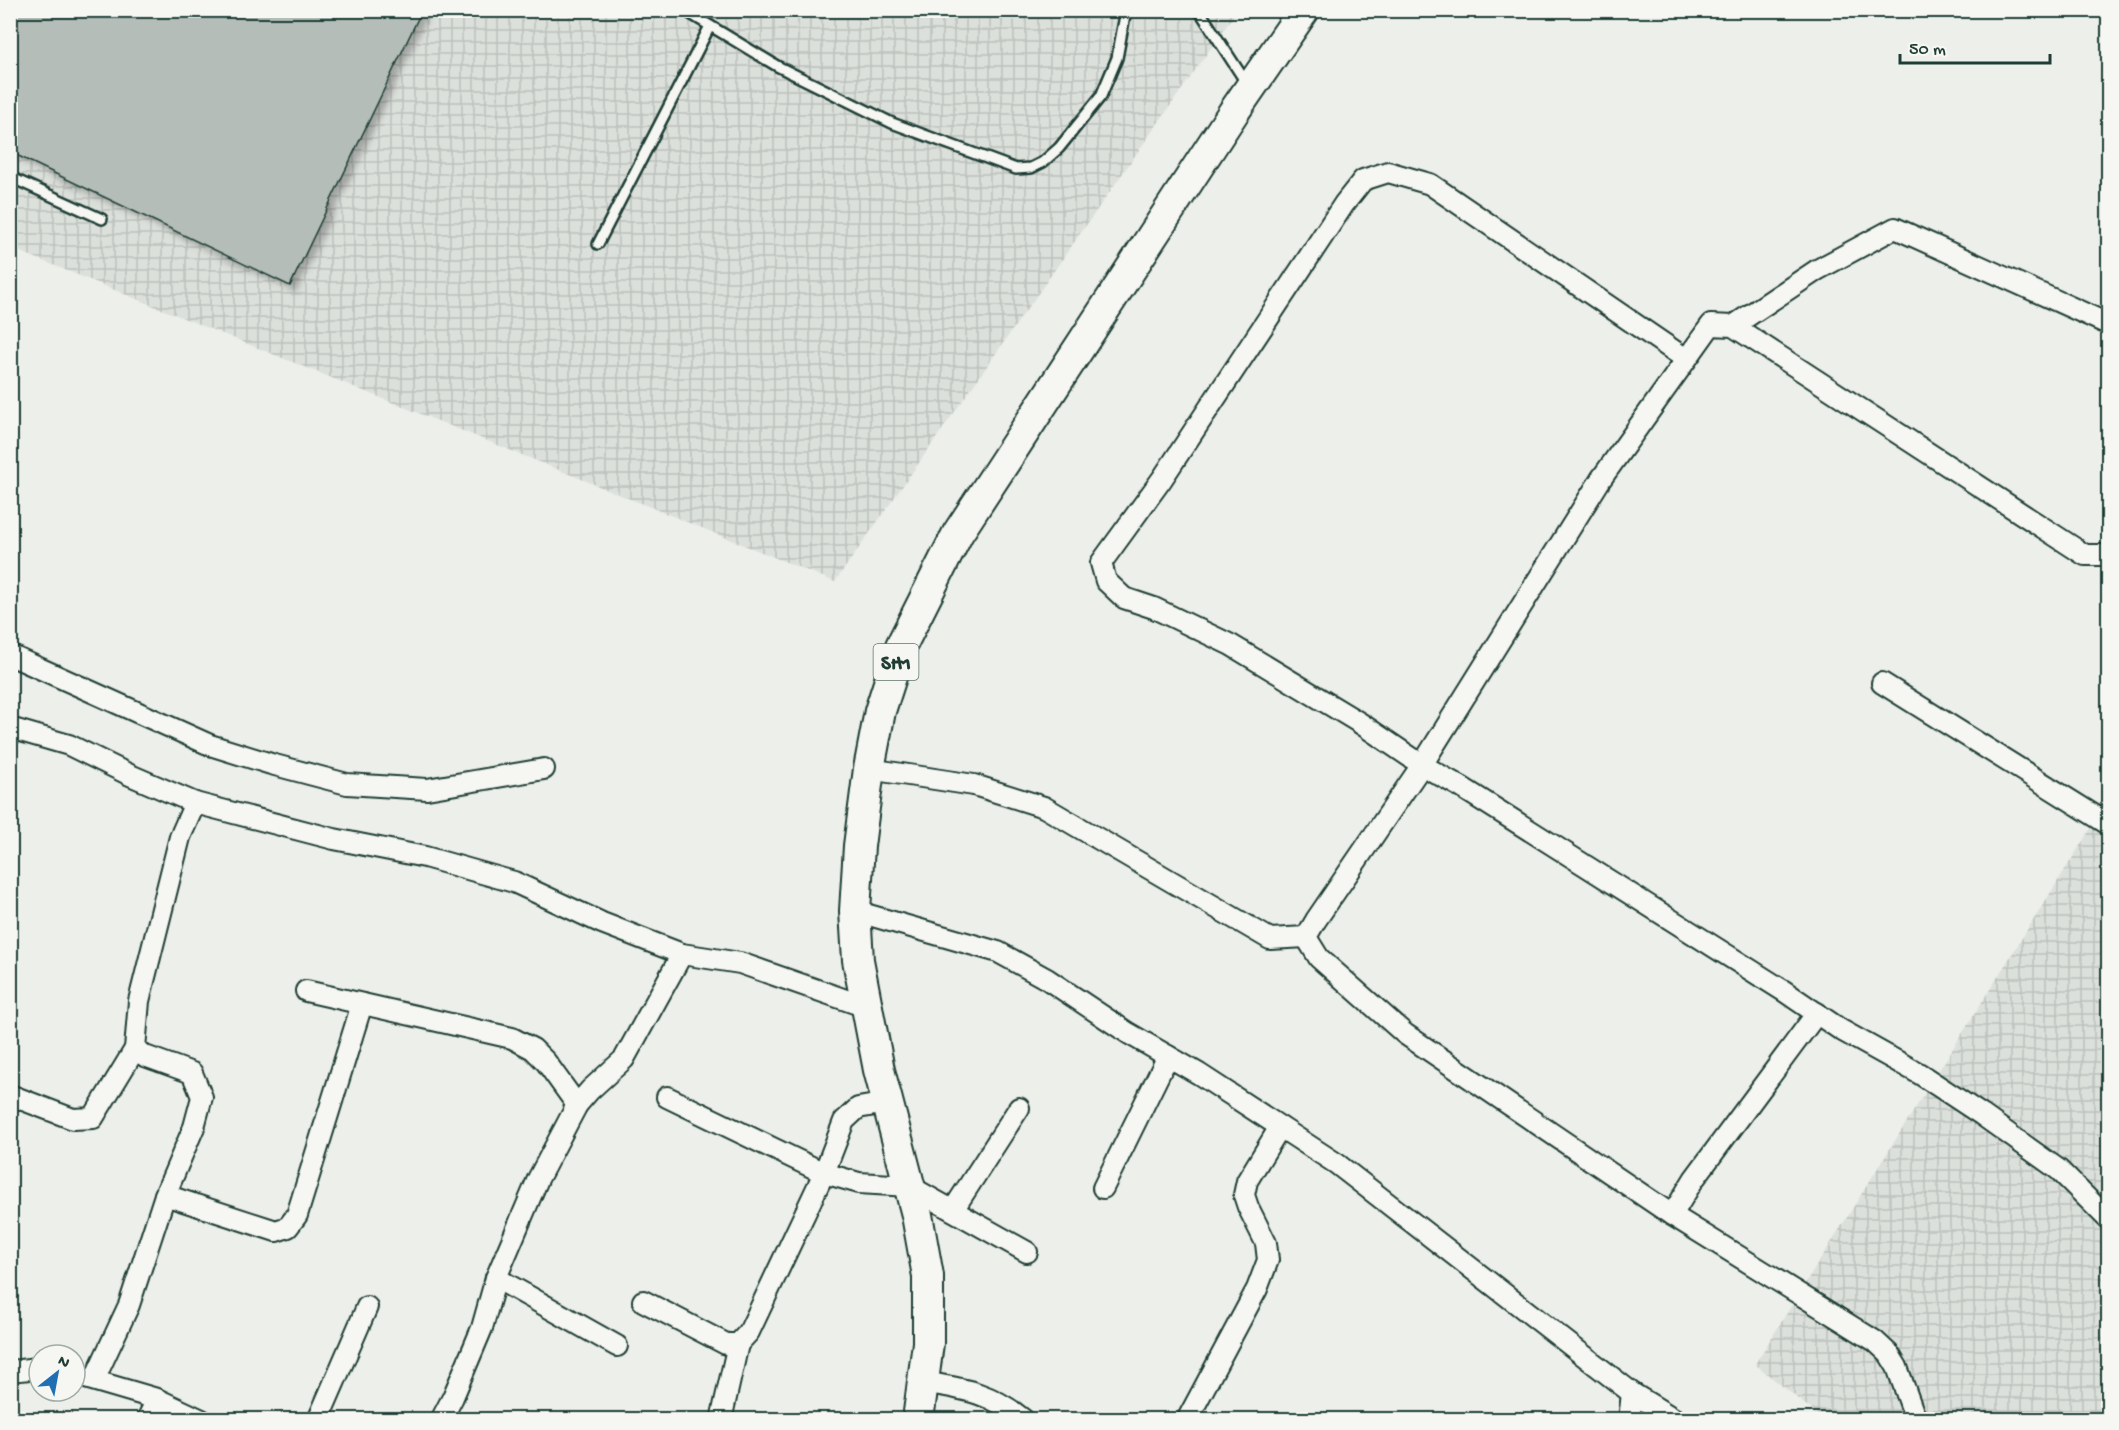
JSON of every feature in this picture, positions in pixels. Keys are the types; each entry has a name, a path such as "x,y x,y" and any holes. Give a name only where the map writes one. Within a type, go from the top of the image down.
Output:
{"main road":[{"name":"SH1","path":"918,1419 928,1342 928,1276 917,1215 866,1007 858,960 855,911 859,846 869,769 880,711 901,646 958,533 1304,10"}],"street":[{"path":"1686,359 1430,184 1388,172 1363,180 1344,204 1162,479 1101,563 1106,581 1124,598 1154,608 1231,645 1360,723 1422,765 1471,793 1841,1030 1920,1074 2059,1170 2109,1219"},
{"path":"1733,326 1817,270 1895,228 2109,324"},
{"path":"1306,937 1322,910 1422,765 1601,479 1711,324 1733,326 2085,555 2107,555 2109,553"},
{"path":"10,655 210,745 347,784 427,789 544,769"},
{"path":"1882,683 2109,824"},
{"path":"10,728 69,745 195,803 324,837 425,857 514,882 602,923 682,954 740,963 866,1007"},
{"path":"869,769 974,785 1044,807 1270,939 1306,937"},
{"path":"10,1095 73,1119 93,1118 135,1049 139,1001 180,837 195,803"},
{"path":"855,911 998,952 1047,979 1128,1033 1337,1164 1632,1393 1676,1419"},
{"path":"1306,937 1319,958 1405,1034 1672,1215 1875,1341 1890,1354 1897,1367 1916,1419"},
{"path":"441,1419 453,1397 482,1328 496,1278 538,1179 577,1105 624,1059 682,954"},
{"path":"306,991 512,1038 533,1049 546,1062 577,1105"},
{"path":"165,1195 276,1231 288,1227 297,1215 362,1004"},
{"path":"1672,1215 1694,1179 1817,1013"},
{"path":"94,1380 129,1305 165,1195 194,1127 202,1097 192,1073 144,1056 135,1049"},
{"path":"1103,1188 1168,1056"},
{"path":"666,1096 824,1173 859,1183 909,1186 1027,1252"},
{"path":"721,1419 738,1344 749,1332 824,1173 844,1121 858,1108 888,1103"},
{"path":"952,1210 1019,1107"},
{"path":"1187,1419 1257,1289 1268,1260 1266,1243 1244,1195 1247,1181 1280,1127"},
{"path":"496,1278 617,1346"},
{"path":"643,1301 726,1344 738,1344"},
{"path":"318,1419 367,1307"},
{"path":"10,1371 27,1369"},
{"path":"87,1378 157,1399 202,1419"},
{"path":"923,1382 990,1397 1023,1419"},
{"path":"1629,1419 1632,1393"},
{"path":"147,1419 157,1399"}],"lane":[{"path":"684,10 777,66 892,123 1016,169 1031,168 1043,162 1059,148 1101,96 1117,58 1126,10"},
{"path":"1199,10 1250,89"},
{"path":"598,244 710,26"},
{"path":"10,177 102,219"}],"shaded area":[{"path":"10,11 1237,11 835,582 11,248"},
{"path":"2108,801 2108,1419 1823,1419 1755,1364"}],"building":[{"path":"10,10 422,10 290,286 10,152"}]}
